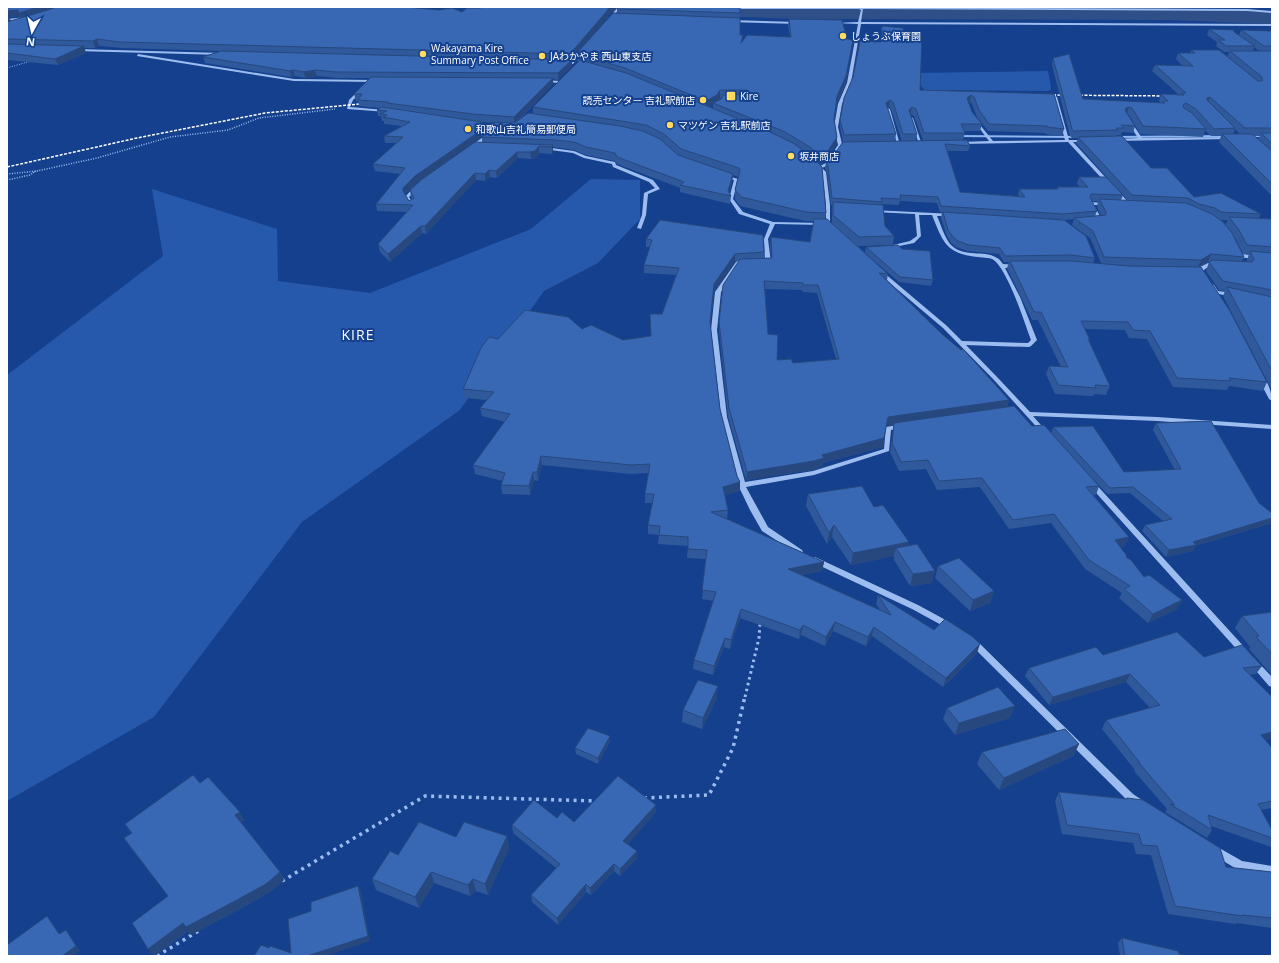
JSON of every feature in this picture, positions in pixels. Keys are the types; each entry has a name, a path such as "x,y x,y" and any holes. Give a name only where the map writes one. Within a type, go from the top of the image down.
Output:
{"street":[{"path":"606,23 620,7"},
{"path":"730,8 1066,8 1272,12"},
{"path":"820,168 827,164 840,145 836,127 840,104 849,83 861,9"},
{"path":"610,17 618,17"},
{"path":"7,20 29,19 11,24"},
{"path":"725,21 804,23"},
{"path":"828,23 1272,25"},
{"path":"572,63 587,46"},
{"path":"74,50 228,54"},
{"path":"125,51 155,58 294,80 377,81"},
{"path":"565,62 579,64"},
{"path":"556,86 564,77"},
{"path":"536,81 560,82"},
{"path":"370,82 351,100 348,108 390,112"},
{"path":"1055,98 1068,141 1128,205"},
{"path":"888,109 899,144"},
{"path":"911,116 921,144"},
{"path":"1126,116 1141,140"},
{"path":"974,118 991,142"},
{"path":"466,123 502,127"},
{"path":"467,149 484,139 487,126"},
{"path":"1204,133 1209,139"},
{"path":"1108,140 1232,138"},
{"path":"952,143 1092,141"},
{"path":"914,144 929,143"},
{"path":"892,144 907,144"},
{"path":"840,145 855,145"},
{"path":"472,146 480,146"},
{"path":"535,148 574,152 585,157 614,163 614,166 651,181 658,189 646,193 644,215 639,228"},
{"path":"809,160 824,172 828,207 828,224"},
{"path":"715,172 736,180 731,199 741,213 773,223 828,224 837,233"},
{"path":"412,205 407,197 419,185"},
{"path":"1090,222 1100,220 1091,203 1113,204"},
{"path":"1120,205 1135,206"},
{"path":"828,207 836,208"},
{"path":"867,210 955,215"},
{"path":"884,248 897,247 912,242 919,236 917,213"},
{"path":"934,214 948,245 959,252 968,255 991,256 1002,266 1034,340 1029,345 961,343"},
{"path":"773,223 766,239 768,263 738,262 718,292 714,330 724,417 742,485 765,529 798,552 915,607 955,629"},
{"path":"1237,250 1242,262"},
{"path":"1240,256 1272,259"},
{"path":"1201,271 1202,268 1208,265 1223,266"},
{"path":"1002,266 1024,266"},
{"path":"878,270 945,327 996,379 1049,438"},
{"path":"1194,271 1201,271"},
{"path":"1201,271 1205,276"},
{"path":"1208,281 1219,298"},
{"path":"1216,292 1238,296"},
{"path":"1258,372 1272,399"},
{"path":"1016,410 1026,412 1272,427"},
{"path":"742,485 814,473 887,450 888,428 910,425"},
{"path":"1087,478 1272,683"},
{"path":"968,637 1130,797 1150,809"},
{"path":"1208,846 1240,866 1272,871"}],"path":[{"path":"7,68 34,60"},
{"path":"7,174 37,171 120,152 170,137 228,130 259,118 348,108"},
{"path":"7,180 30,175 37,171"},
{"path":"641,798 709,795 733,748 759,638 760,622"},
{"path":"277,884 425,796 588,802 603,801"},
{"path":"157,956 204,928"}],"shaded area":[{"path":"1048,71 1051,90 1048,91 924,90 913,73"},
{"path":"591,179 640,180 640,219 598,263 544,291 460,410 302,522 154,717 7,801 7,375 163,256 152,189 277,229 278,281 370,293 531,229"}],"building":[{"path":"38,7 19,13 18,10 7,11 7,8"},
{"path":"56,7 405,7 439,10 452,8 462,12 467,8 482,7 611,7 570,54 120,42 97,39 93,41 7,39 7,22"},
{"path":"618,7 740,7 740,13 617,9"},
{"path":"613,13 740,18 740,35 743,35 741,43 747,35 791,37 789,19 842,20 847,39 853,40 846,76 837,96 834,119 837,137 826,154 821,156 810,147 783,131 713,103 721,99 723,95 746,94 747,90 720,90 717,95 706,101 625,68 576,54"},
{"path":"882,26 903,28 904,35 922,36 920,90 1054,94 1064,129 1047,126 989,124 979,110 974,97 971,95 967,98 972,112 982,124 961,124 965,133 924,133 916,109 912,107 909,110 917,134 903,134 893,102 890,100 886,103 896,134 844,135 840,120 844,98 853,77 860,41 881,42"},
{"path":"1209,29 1234,30 1234,32 1255,46 1226,46 1218,40 1225,40"},
{"path":"1241,30 1272,31 1272,46 1264,46"},
{"path":"7,44 84,46 55,59 7,53"},
{"path":"1191,50 1219,50 1258,81 1262,81 1262,77 1230,51 1272,51 1272,128 1245,128 1210,97 1207,98 1207,100 1235,128 1214,129 1196,109 1186,103 1183,105 1184,108 1192,113 1206,129 1143,126 1132,108 1129,107 1125,110 1135,126 1121,125 1124,128 1116,128 1118,130 1074,131 1072,129 1053,58 1069,54 1083,99 1165,103 1163,101 1168,101 1161,94 1184,95 1182,93 1186,93 1155,65 1193,66 1178,53 1195,53"},
{"path":"221,51 572,60 558,73 336,72 315,70 304,72 203,57"},
{"path":"580,60 626,73 768,131 793,143 813,157 822,167 826,213 806,212 741,197 735,190 740,170 739,168 681,149 664,134 646,125 533,107"},
{"path":"371,77 553,78 514,117 473,114 387,103 388,102 358,100 362,94 354,94"},
{"path":"382,107 482,122 480,131 415,176 403,188 403,191 409,201 414,198 410,190 421,180 475,142 553,145 552,147 539,146 535,151 530,152 517,152 496,171 489,170 485,174 475,173 425,226 421,226 388,254 378,244 413,205 376,204 405,168 373,164 403,137 384,136 410,122 383,117 387,115 380,114 387,111 377,110"},
{"path":"528,113 620,126 643,131 660,139 678,155 733,174 728,191 731,196 680,185 684,182 617,157 615,153 586,147 574,142 482,137 487,132 489,122 515,123"},
{"path":"1261,133 1272,133 1272,144"},
{"path":"1222,134 1252,134 1272,151 1272,184"},
{"path":"1122,136 1151,168 1167,168 1194,197 1221,193 1261,214 1221,212 1215,208 1199,204 1188,198 1132,195 1078,137"},
{"path":"967,140 970,146 945,144 960,192 1025,197 1019,189 1088,187 1079,177 1106,177 1123,195 1091,194 1090,197 1097,211 1063,214 941,206 938,197 900,195 901,199 881,198 882,202 832,198 828,166 826,162 830,160 843,142"},
{"path":"1099,199 1186,203 1212,214 1223,222 1232,233 1244,257 1211,254 1201,260 1104,257 1093,231 1074,218 1106,215 1106,212"},
{"path":"833,202 883,205 885,226 894,236 859,237 833,215"},
{"path":"943,212 1064,220 1086,236 1095,258 1071,255 1005,256 1000,248 969,245 958,241 948,230"},
{"path":"1229,217 1272,219 1272,247 1247,245 1239,230"},
{"path":"814,219 827,219 888,274 879,273 943,335 961,350 963,349 1009,400 888,417 884,438 822,455 824,458 814,461 747,472 729,408 719,322 723,285 740,259 772,258 771,237 810,242","holes":["764,281 803,283 804,285 818,285 839,359 793,363 791,359 777,360 778,335 768,334"]},
{"path":"660,220 763,235 764,252 735,254 714,284 710,322 720,409 737,476 740,482 723,487 728,510 711,512 824,562 788,569 891,615 878,595 934,630 945,619 973,637 980,644 946,678 874,627 868,637 835,622 826,637 803,625 800,630 741,609 731,640 725,638 714,666 694,660 716,592 702,590 707,550 688,549 688,537 659,535 660,526 648,525 654,494 645,494 650,464 631,465 541,456 537,472 533,472 529,486 501,485 505,473 473,465 510,414 480,408 494,392 463,389 481,348 489,337 498,339 525,310 568,317 582,329 591,325 623,340 651,336 650,314 662,314 679,268 644,265 652,240 646,239"},
{"path":"898,245 902,249 930,251 933,280 900,277 866,247"},
{"path":"1250,251 1272,253 1272,290 1223,281 1209,262 1213,260 1252,262 1254,259"},
{"path":"1010,261 1071,261 1129,266 1201,267 1230,311 1267,382 1229,378 1231,381 1177,378 1150,331 1133,330 1128,322 1081,321 1110,386 1095,385 1096,388 1058,385 1049,366 1068,367 1041,312 1034,312"},
{"path":"1227,287 1272,297 1272,371"},
{"path":"1014,406 1032,426 1044,425 1099,486 1086,487 1129,537 1115,540 1127,556 1126,557 1131,560 1144,577 1149,575 1182,600 1153,614 1124,589 1130,586 1089,560 1054,514 1013,520 982,478 939,481 928,460 901,462 892,443 894,423"},
{"path":"1211,421 1259,503 1272,513 1272,518 1193,542 1196,545 1169,550 1145,525 1172,519 1133,487 1110,488 1053,427 1093,426 1124,472 1181,469 1156,423"},
{"path":"862,486 874,507 883,505 909,542 853,553 834,525 829,533 808,494"},
{"path":"917,544 935,571 913,574 896,548"},
{"path":"959,558 994,591 973,600 938,566"},
{"path":"1272,612 1272,654 1256,637 1259,636 1242,616"},
{"path":"1177,632 1204,657 1242,645 1262,666 1243,668 1272,697 1272,732 1261,735 1272,748 1272,801 1258,804 1272,830 1272,838 1208,815 1212,830 1170,804 1175,805 1139,763 1106,720 1160,705 1130,674 1053,697 1029,668 1096,647 1103,655"},
{"path":"698,680 718,686 703,718 683,710"},
{"path":"998,687 1015,706 959,723 947,708"},
{"path":"588,728 610,736 598,758 575,748"},
{"path":"1065,729 1079,744 1004,778 982,752"},
{"path":"193,775 200,783 208,777 240,812 235,815 280,872 266,884 186,927 183,923 148,949 132,923 168,896 124,838 132,833 125,824"},
{"path":"618,776 656,805 623,841 637,851 620,869 614,864 590,888 586,884 557,918 531,895 560,864 512,825 534,800 557,818 562,812 574,822"},
{"path":"1059,792 1143,800 1220,848 1226,867 1272,872 1272,918 1242,916 1175,906 1157,846 1142,845 1139,834 1067,825"},
{"path":"419,822 456,837 464,822 507,836 485,884 473,879 468,885 431,872 415,897 372,879 390,851 398,855"},
{"path":"358,886 368,936 307,956 254,956 261,945 269,948 270,946 291,953 288,919 311,911 311,902"},
{"path":"47,916 59,934 66,930 76,946 62,956 7,956 7,945"},
{"path":"1122,938 1178,951 1179,954 1187,956 1125,956"}],"waterway":[{"path":"613,7 793,13 1166,14 1272,18"},
{"path":"956,136 1080,137"},
{"path":"1114,137 1230,136"},
{"path":"1246,136 1272,136"}],"railway":[{"path":"1044,95 1172,96"},
{"path":"7,167 137,138 265,113 370,103"}],"place":[{"name":"しょうぶ保育園","path":"843,36"},
{"name":"Wakayama Kire Summary Post Office","path":"423,54"},
{"name":"JAわかやま 西山東支店","path":"542,56"},
{"name":"Kire","path":"731,96"},
{"name":"読売センター 吉礼駅前店","path":"703,100"},
{"name":"マツゲン 吉礼駅前店","path":"670,125"},
{"name":"和歌山吉礼簡易郵便局","path":"468,129"},
{"name":"坂井商店","path":"791,156"}],"district":[{"name":"KIRE","path":"358,335"}]}
